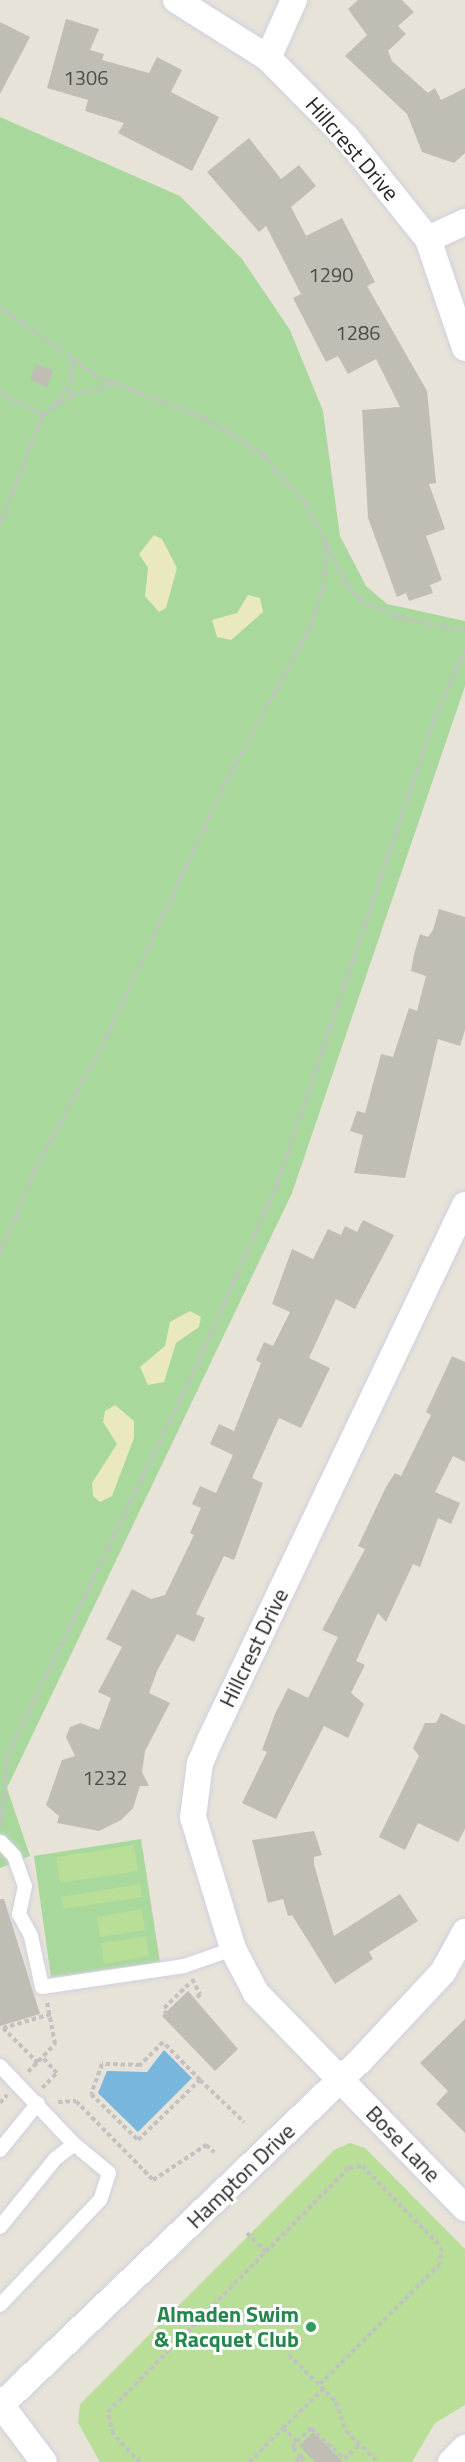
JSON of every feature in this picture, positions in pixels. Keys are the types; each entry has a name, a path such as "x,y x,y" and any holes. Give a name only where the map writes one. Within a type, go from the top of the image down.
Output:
{"street":[{"name":"Hillcrest Drive","path":"176,0 268,58 346,138 428,238 465,348"},
{"path":"268,58 294,0"},
{"path":"428,238 465,222"},
{"name":"Hillcrest Drive","path":"340,2080 271,2011 232,1949 195,1836 200,1763 465,1205"},
{"name":"Hampton Drive","path":"0,2405 340,2080 443,1972 465,1932"},
{"name":"Bose Lane","path":"340,2080 465,2208"},
{"path":"0,2405 44,2462"},
{"path":"451,2462 465,2448"}],"lane":[{"path":"1,1842 14,1856 24,1886 19,1914 31,1936 42,1987 174,1968 232,1949"},
{"path":"0,2066 22,2078 45,2098 74,2144 109,2173 100,2200 0,2305"},
{"path":"0,2150 45,2098"},
{"path":"0,2227 55,2159 74,2144"}],"path":[{"path":"0,307 112,385 202,417 262,455 293,485 360,600 398,617 465,631"},
{"path":"53,407 72,381 73,360"},
{"path":"0,525 44,415 53,407 83,390 112,385"},
{"path":"0,392 44,415"},
{"path":"0,1254 38,1164 107,1036 222,789 311,626 324,584 326,542"},
{"path":"2,1802 4,1767 13,1742 150,1465 277,1184 436,714 465,650"},
{"path":"166,2014 164,2008 193,1980"},
{"path":"0,2103 55,2044 51,2014 42,1987"},
{"path":"38,2063 2,2029 51,2014"},
{"path":"200,2080 138,2140 91,2094 102,2064 140,2065 164,2042 244,2122"},
{"path":"41,2088 57,2073 43,2058"},
{"path":"19,2066 22,2078 41,2088 45,2098 76,2101 153,2180 206,2145 214,2152"},
{"path":"140,2462 113,2434 108,2412 349,2168 362,2166 441,2247 440,2264 249,2462"},
{"path":"247,2233 266,2252"},
{"path":"290,2355 321,2387 360,2444 378,2462"},
{"path":"284,2428 297,2442"},
{"path":"306,2462 292,2447 311,2428 344,2459 360,2444"},
{"path":"296,2462 301,2457"}],"green space":[{"path":"0,117 180,196 242,259 290,330 323,411 340,536 366,586 387,604 465,621 465,686 292,1193 7,1788 30,1856 0,1868"},
{"path":"141,1839 160,1962 51,1977 34,1856"},
{"path":"134,1845 138,1871 60,1883 56,1857"},
{"path":"140,1884 142,1897 63,1909 61,1897"},
{"path":"142,1909 145,1930 100,1937 97,1917"},
{"path":"146,1936 149,1956 104,1964 101,1943"},
{"name":"Almaden Swim & Racquet Club","path":"350,2143 365,2148 465,2249 465,2405 435,2423 412,2462 100,2462 78,2423 80,2404 334,2150"}],"sand":[{"path":"154,535 162,539 177,568 166,608 159,612 145,596 148,568 139,554"},
{"path":"248,595 260,598 263,612 231,640 217,637 212,620 237,613"},
{"path":"190,1311 201,1317 199,1327 176,1343 164,1382 148,1385 140,1367 165,1346 170,1322"},
{"path":"115,1405 134,1421 134,1438 112,1496 100,1502 93,1496 92,1483 117,1444 103,1422 105,1411"}],"water":[{"path":"164,2050 192,2078 138,2132 98,2093 107,2071 147,2072"}],"building":[{"path":"358,0 402,0 414,12 398,26 406,34 388,51 392,61 428,93 435,88 441,100 465,88 465,153 454,163 422,152 407,114 345,56 367,35 348,9"},
{"path":"66,19 99,29 90,50 104,54 102,60 149,73 157,57 182,70 171,92 219,117 192,171 118,133 124,123 85,111 88,100 47,88"},
{"path":"0,22 30,37 0,94"},
{"path":"249,138 281,179 299,165 316,186 291,207 306,236 342,218 375,282 367,286 427,391 436,483 429,484 445,529 426,536 442,580 430,585 433,593 409,601 406,593 397,597 368,518 362,410 400,407 376,359 348,374 338,356 326,362 293,298 301,294 266,226 259,232 207,172"},
{"path":"36,364 53,370 47,387 30,380"},
{"path":"439,909 465,917 465,1030 460,1046 438,1039 405,1178 354,1173 363,1135 350,1131 357,1111 365,1113 381,1054 393,1057 409,1008 417,1011 426,976 411,971 414,954 420,934 428,937 433,930"},
{"path":"363,1220 394,1235 355,1309 336,1299 309,1358 330,1368 301,1428 279,1418 252,1478 263,1483 234,1560 224,1556 196,1614 205,1618 194,1642 177,1634 157,1671 149,1693 170,1703 145,1751 142,1772 149,1786 140,1786 133,1808 121,1820 99,1831 57,1823 59,1816 46,1805 62,1760 75,1756 66,1737 70,1727 80,1723 99,1730 111,1698 98,1692 122,1647 106,1639 132,1589 151,1599 165,1595 194,1535 190,1533 201,1508 192,1504 200,1486 216,1493 233,1455 210,1444 219,1424 234,1431 261,1363 256,1360 264,1342 273,1346 290,1312 272,1304 292,1249 313,1259 328,1229 341,1235 345,1226 357,1232"},
{"path":"452,1356 465,1362 465,1462 453,1456 435,1492 460,1503 451,1524 438,1518 420,1567 413,1564 386,1622 378,1613 356,1661 365,1665 351,1693 364,1704 348,1738 324,1726 276,1819 242,1803 267,1752 262,1750 275,1714 288,1688 308,1698 338,1637 322,1630 365,1549 358,1546 387,1485 395,1473 401,1476 431,1415 426,1412"},
{"path":"441,1713 465,1725 465,1829 458,1842 418,1823 405,1850 379,1837 419,1756 413,1748 425,1723 436,1723"},
{"path":"314,1831 322,1855 314,1857 314,1864 334,1936 400,1894 418,1921 369,1952 373,1959 335,1984 292,1915 288,1916 283,1899 268,1903 252,1840"},
{"path":"0,1899 4,1899 40,2014 0,2026"},
{"path":"188,1991 238,2049 215,2071 162,2016"},
{"path":"465,2019 465,2133 436,2104 448,2091 420,2063"},
{"path":"313,2432 343,2462 315,2462 299,2446"}],"place":[{"name":"Almaden Swim & Racquet Club","path":"311,2327"}]}
